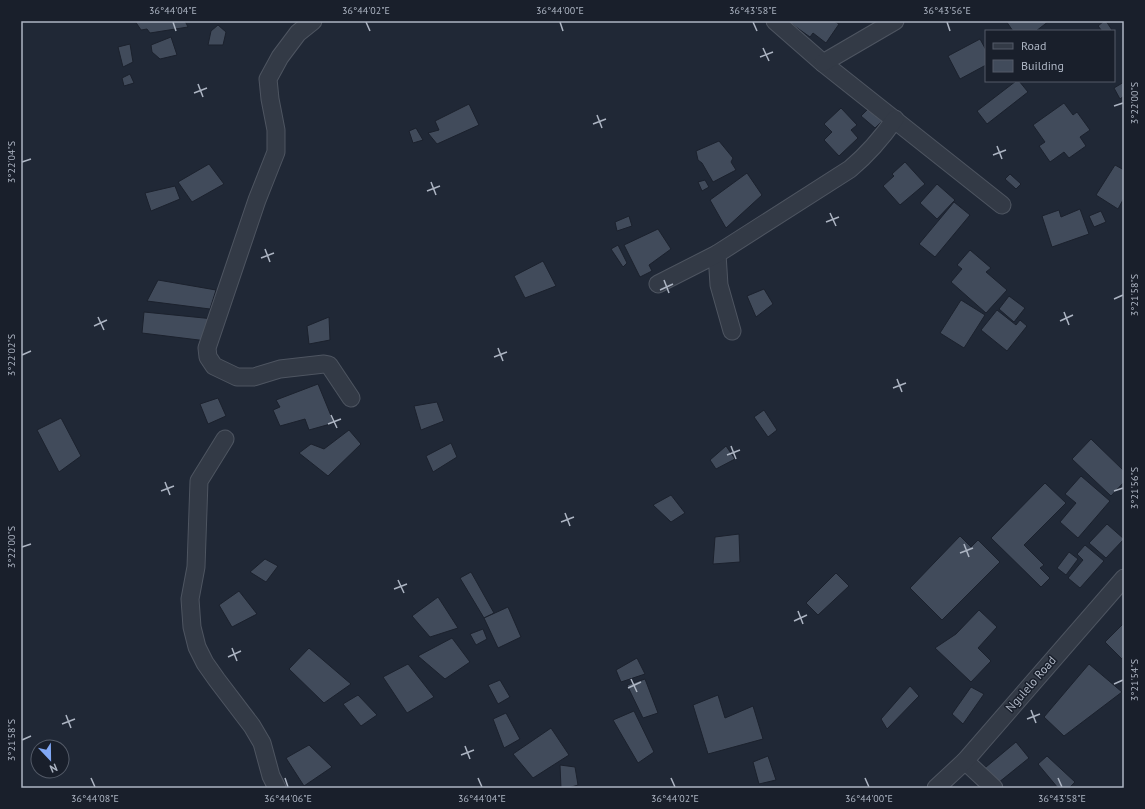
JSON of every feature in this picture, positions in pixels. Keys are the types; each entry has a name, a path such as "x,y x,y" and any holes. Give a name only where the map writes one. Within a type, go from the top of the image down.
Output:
{"street":[{"path":"313,21 298,33 280,57 268,79 276,130 276,152 257,200 207,348 208,357 214,366 237,377 254,377 280,369 324,364 329,365 351,398"},
{"path":"775,21 823,63 1002,205"},
{"path":"823,63 895,21"},
{"path":"658,284 717,254 850,169 868,154 894,119"},
{"path":"717,254 719,284 732,331"},
{"path":"225,439 199,480 196,567 190,599 192,627 205,663 252,726 262,743 271,776 277,788"},
{"name":"Ngulelo Road","path":"936,788 965,760 1124,578"},
{"path":"965,760 994,788"}],"building":[{"path":"135,21 185,21 188,27 150,33 147,29 141,30"},
{"path":"834,21 839,24 826,43 813,33 810,37 789,22"},
{"path":"1006,21 1049,21 1037,30 1012,30"},
{"path":"1106,21 1112,30 1101,30 1098,26"},
{"path":"218,25 226,32 223,45 208,45 211,31"},
{"path":"171,37 177,55 160,59 152,52 151,45"},
{"path":"980,39 985,48 985,66 960,79 948,56"},
{"path":"130,44 133,62 123,67 118,47"},
{"path":"130,74 134,83 124,86 122,78"},
{"path":"1015,82 1020,82 1028,92 987,124 977,111"},
{"path":"1124,82 1124,96 1120,99 1114,88"},
{"path":"1064,103 1073,115 1077,112 1090,130 1080,137 1086,146 1069,158 1064,152 1050,162 1039,146 1045,142 1033,125"},
{"path":"469,104 479,125 437,144 428,133 439,130 435,121"},
{"path":"841,108 857,125 851,130 858,138 839,156 824,140 832,132 824,124"},
{"path":"868,109 882,121 875,128 861,116"},
{"path":"416,128 423,140 413,143 409,131"},
{"path":"719,141 733,158 731,162 736,170 713,182 702,163 698,160 696,151"},
{"path":"905,162 925,184 900,205 883,186 894,176 892,174"},
{"path":"209,164 224,184 192,202 178,182"},
{"path":"1115,165 1124,170 1124,198 1118,209 1096,195"},
{"path":"747,173 762,195 726,228 710,200"},
{"path":"1010,174 1021,184 1016,189 1005,179"},
{"path":"705,180 709,187 702,191 698,182"},
{"path":"937,184 955,200 937,219 920,203"},
{"path":"175,186 180,199 151,211 145,193"},
{"path":"954,202 970,215 935,257 919,244"},
{"path":"1080,209 1089,234 1052,247 1042,216 1059,210 1061,217"},
{"path":"1101,211 1106,222 1094,227 1089,216"},
{"path":"629,216 632,226 617,231 615,222"},
{"path":"658,229 671,249 649,265 652,271 640,277 624,245"},
{"path":"618,245 627,263 623,267 611,249"},
{"path":"970,250 991,268 986,272 1007,290 986,313 951,282 962,269 957,265"},
{"path":"543,261 556,286 525,298 514,276"},
{"path":"158,280 216,290 210,309 147,301"},
{"path":"764,289 773,304 756,317 747,296"},
{"path":"1009,296 1025,308 1014,322 999,309"},
{"path":"961,300 985,315 964,348 940,333"},
{"path":"997,310 1016,325 1020,320 1027,326 1007,351 981,330"},
{"path":"144,312 214,319 207,341 142,333"},
{"path":"329,317 330,340 309,344 307,326"},
{"path":"318,384 334,423 309,430 305,419 280,426 273,410 280,407 276,400"},
{"path":"218,398 226,416 208,424 200,404"},
{"path":"437,402 444,421 421,430 414,406"},
{"path":"764,410 777,430 768,437 754,417"},
{"path":"61,418 81,456 59,472 37,430"},
{"path":"349,430 361,444 328,476 299,453 311,444 324,449"},
{"path":"1091,439 1124,471 1124,482 1111,496 1072,459"},
{"path":"451,443 457,457 433,472 426,456"},
{"path":"726,446 735,459 716,469 710,460"},
{"path":"1081,476 1110,501 1078,538 1060,522 1076,503 1065,494"},
{"path":"1045,483 1066,503 1024,545 1044,565 1040,568 1050,578 1041,587 991,538"},
{"path":"671,495 685,513 671,522 653,505"},
{"path":"1107,524 1124,539 1106,558 1089,543"},
{"path":"739,534 740,562 713,564 715,537"},
{"path":"960,536 971,547 978,540 1000,562 942,620 910,588"},
{"path":"1085,545 1104,561 1080,588 1068,578 1083,560 1077,554"},
{"path":"1069,552 1078,559 1066,575 1057,568"},
{"path":"265,559 278,566 266,582 250,572"},
{"path":"471,572 494,613 484,618 460,578"},
{"path":"836,573 849,586 818,615 806,603"},
{"path":"239,591 257,614 232,627 219,605"},
{"path":"438,597 458,628 430,637 412,616"},
{"path":"508,607 521,637 498,648 484,618"},
{"path":"979,610 997,627 978,648 991,661 971,682 935,648 956,634"},
{"path":"1124,623 1124,656 1122,659 1105,642"},
{"path":"483,629 487,639 476,645 470,634"},
{"path":"452,638 470,662 445,679 418,656"},
{"path":"309,648 351,684 324,703 289,669"},
{"path":"637,658 645,674 621,682 616,670"},
{"path":"408,664 434,697 407,713 383,677"},
{"path":"1089,664 1122,692 1064,736 1044,717"},
{"path":"645,679 658,713 643,718 627,685"},
{"path":"500,680 510,697 498,704 488,685"},
{"path":"910,686 919,696 887,729 881,719"},
{"path":"971,687 984,694 963,724 952,714"},
{"path":"358,695 377,715 361,726 343,704"},
{"path":"718,695 725,718 753,706 763,739 708,754 693,705"},
{"path":"634,711 654,752 638,763 613,720"},
{"path":"506,713 520,739 504,748 493,719"},
{"path":"551,728 569,755 533,778 513,754"},
{"path":"1016,742 1029,758 993,787 980,772"},
{"path":"309,745 332,767 304,786 286,758"},
{"path":"768,756 776,780 759,784 753,762"},
{"path":"1047,756 1075,782 1069,788 1058,788 1038,764"},
{"path":"560,765 575,767 578,785 568,788 561,788"}]}
